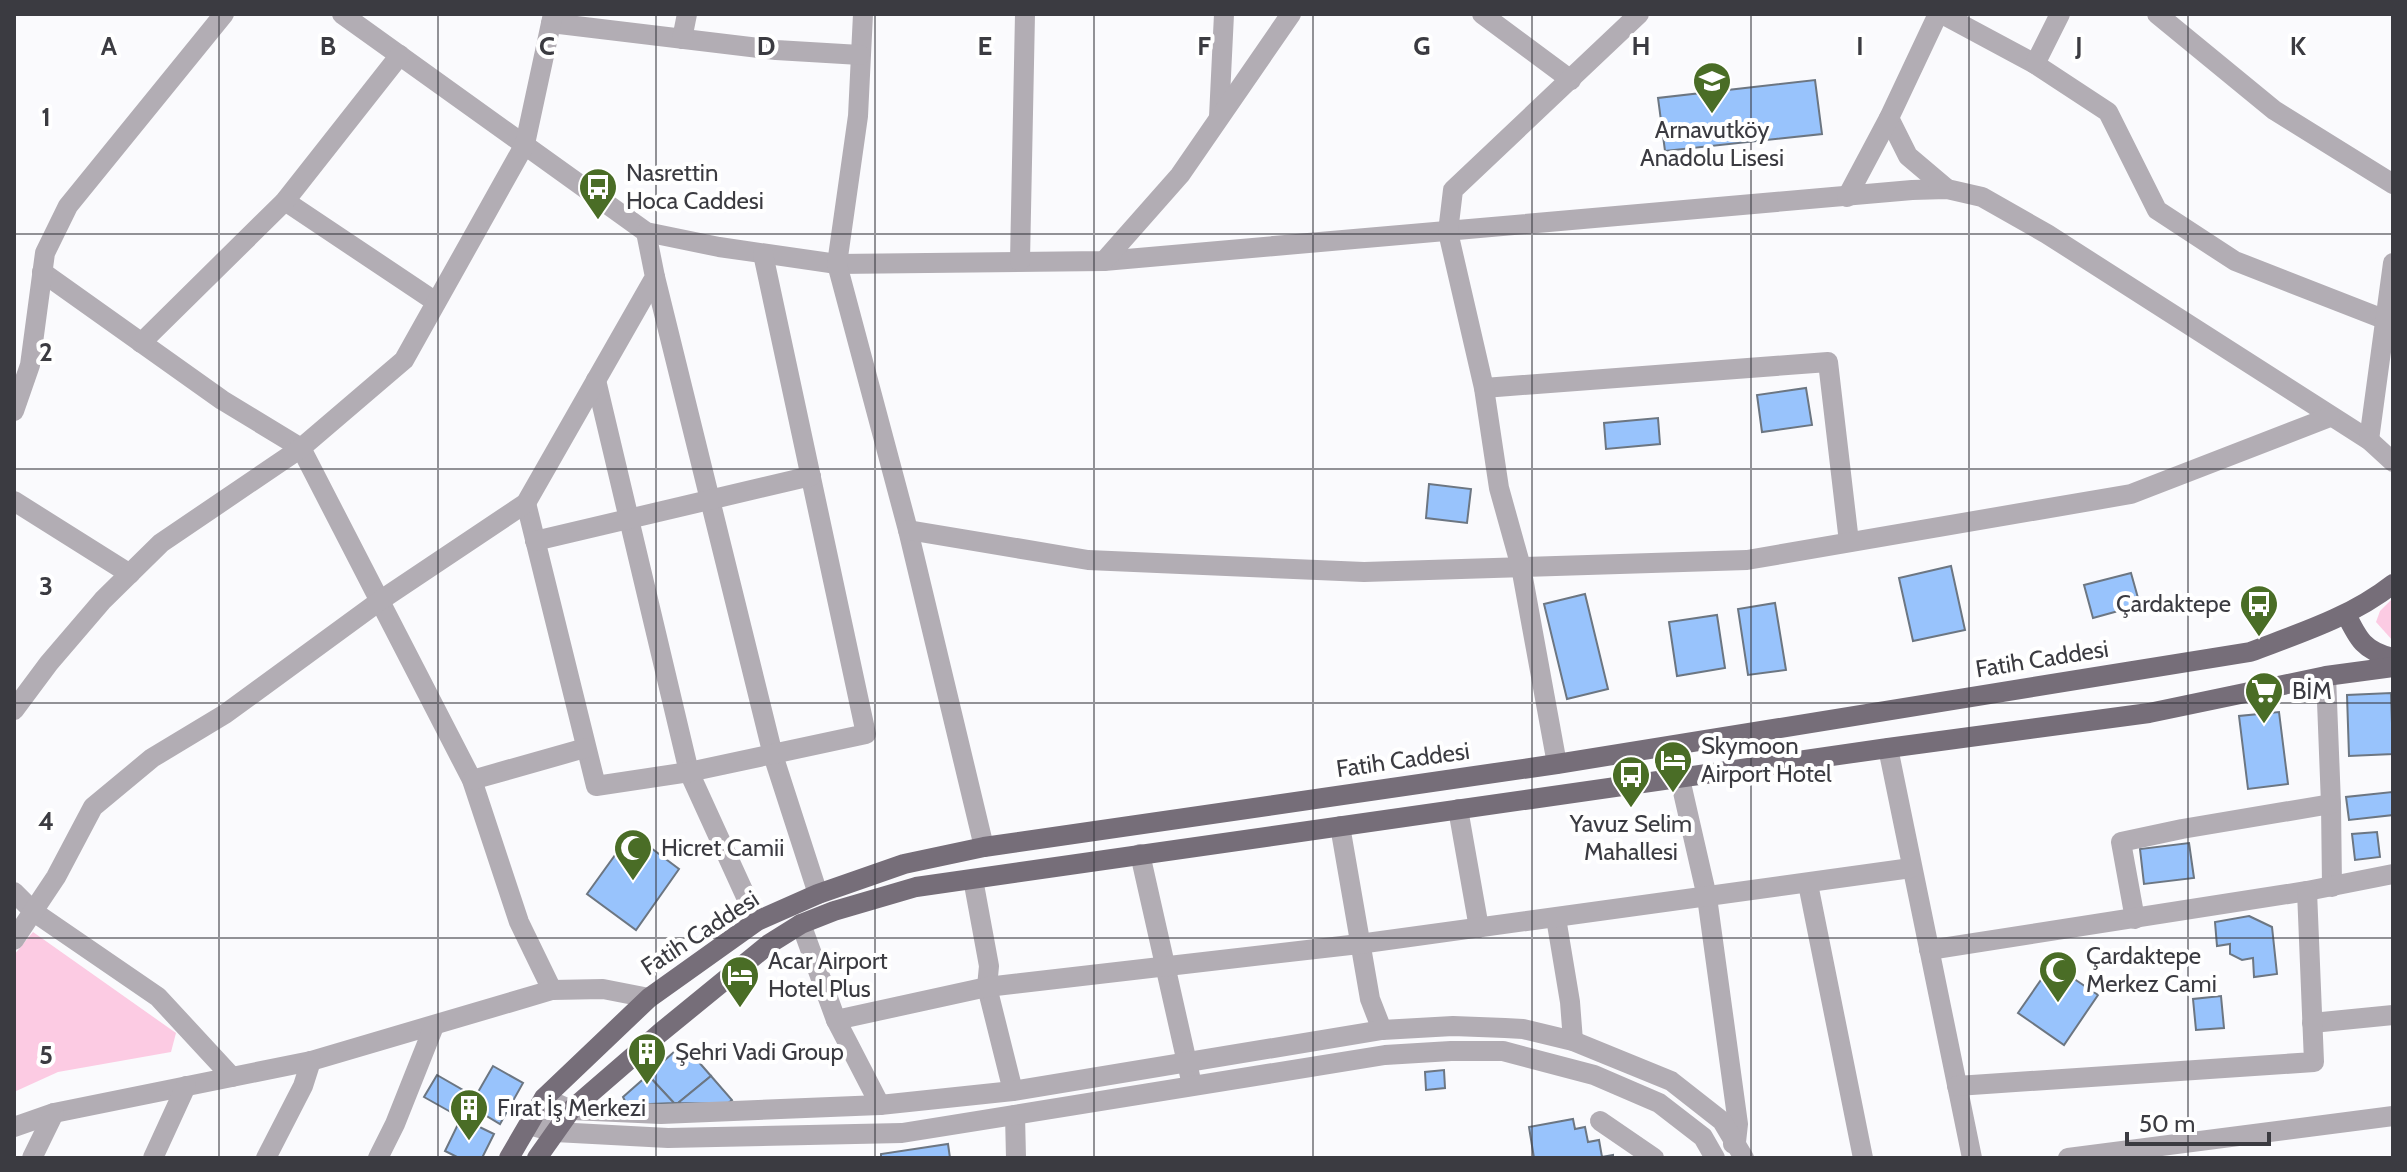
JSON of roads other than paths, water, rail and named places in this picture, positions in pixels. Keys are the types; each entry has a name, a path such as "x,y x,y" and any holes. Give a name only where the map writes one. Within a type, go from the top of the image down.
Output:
{"main road":[{"name":"Fatih Caddesi","path":"509,1158 544,1098 649,998 757,921 818,894 904,864 984,847 1557,764 2250,652 2346,614 2374,599 2393,584"},
{"path":"2346,614 2360,642 2378,655 2393,658"},
{"name":"Fatih Caddesi","path":"537,1158 571,1110 769,944 801,924 834,911 916,887 2149,713 2326,676 2393,667"}],"street":[{"path":"14,411 30,365 45,253 68,206 224,14"},
{"path":"342,14 646,232 837,264 1104,261 1947,189 1982,197 2047,234 2369,440 2393,462"},
{"path":"682,39 687,14"},
{"path":"863,14 858,116 837,264 908,530 984,847"},
{"path":"1020,261 1025,14"},
{"path":"1219,117 1224,14"},
{"path":"1104,261 1180,175 1291,14"},
{"path":"1482,14 1571,80"},
{"path":"1557,764 1521,567 1499,488 1484,388 1448,232 1453,190 1639,14"},
{"path":"1847,197 1940,14 2035,64 2108,112 2157,210 2235,261 2386,320"},
{"path":"2035,64 2060,14"},
{"path":"2157,14 2274,110 2393,184"},
{"path":"14,710 103,600 161,543 301,448 404,360 525,144 552,19 776,50 860,55"},
{"path":"141,343 285,201 400,55"},
{"path":"1889,118 1908,156 1947,189"},
{"path":"285,201 436,302"},
{"path":"646,232 773,755 818,894"},
{"path":"526,503 596,786 689,772 866,734 763,254"},
{"path":"2369,440 2393,263"},
{"path":"42,272 222,400 301,448 472,780 519,922 552,990"},
{"path":"14,940 56,877 93,807 152,758 225,714 381,600 526,503 655,277"},
{"path":"1484,388 1828,362 1849,542"},
{"path":"596,380 689,772 757,921"},
{"path":"908,530 1088,560 1364,572 1747,560 2131,494 2330,417"},
{"path":"535,541 811,476"},
{"path":"14,501 130,574"},
{"path":"2326,676 2332,887"},
{"path":"472,780 585,748"},
{"path":"1888,748 1972,1158"},
{"path":"1680,779 1707,897 1740,1150"},
{"path":"2135,919 2121,842 2331,804"},
{"path":"1458,809 1479,928"},
{"path":"1340,826 1370,999 1382,1030"},
{"path":"1140,854 1191,1086"},
{"path":"836,1020 987,987 1359,944 1911,868"},
{"path":"1929,950 2332,887 2393,874"},
{"path":"973,879 989,966 987,987 1013,1091"},
{"path":"1808,884 1863,1158"},
{"path":"1957,1086 2314,1062 2307,891"},
{"path":"14,892 34,912 158,997 232,1077"},
{"path":"1556,918 1573,1041"},
{"path":"801,924 836,1020 880,1105"},
{"path":"14,1127 54,1113 311,1061 552,990 603,989 649,998"},
{"path":"2312,1023 2393,1015"},
{"path":"378,1158 434,1026"},
{"path":"544,1098 571,1110 695,1114 880,1105 1013,1091 1382,1030 1453,1026 1523,1029 1573,1041 1671,1081 1722,1121 1740,1150"},
{"path":"1418,1053 1419,1028"},
{"path":"529,1125 555,1132 668,1138 902,1133 1385,1055 1503,1051 1594,1075 1659,1103 1703,1137 1714,1158 1740,1150"},
{"path":"266,1158 303,1086 311,1061"},
{"path":"153,1158 186,1086"},
{"path":"32,1158 54,1113"},
{"path":"1015,1115 1016,1158"},
{"path":"2068,1158 2393,1116"},
{"path":"1600,1121 1654,1158"},
{"path":"668,1138 682,1158"}],"place":[{"name":"Arnavutköy Anadolu Lisesi","path":"1712,115"},
{"name":"Nasrettin Hoca Caddesi","path":"598,221"},
{"name":"Çardaktepe","path":"2259,638"},
{"name":"BİM","path":"2264,725"},
{"name":"Skymoon Airport Hotel","path":"1673,794"},
{"name":"Yavuz Selim Mahallesi","path":"1631,809"},
{"name":"Hicret Camii","path":"633,882"},
{"name":"Çardaktepe Merkez Cami","path":"2058,1004"},
{"name":"Acar Airport Hotel Plus","path":"740,1009"},
{"name":"Şehri Vadi Group","path":"647,1086"},
{"name":"Fırat İş Merkezi","path":"469,1142"}]}
